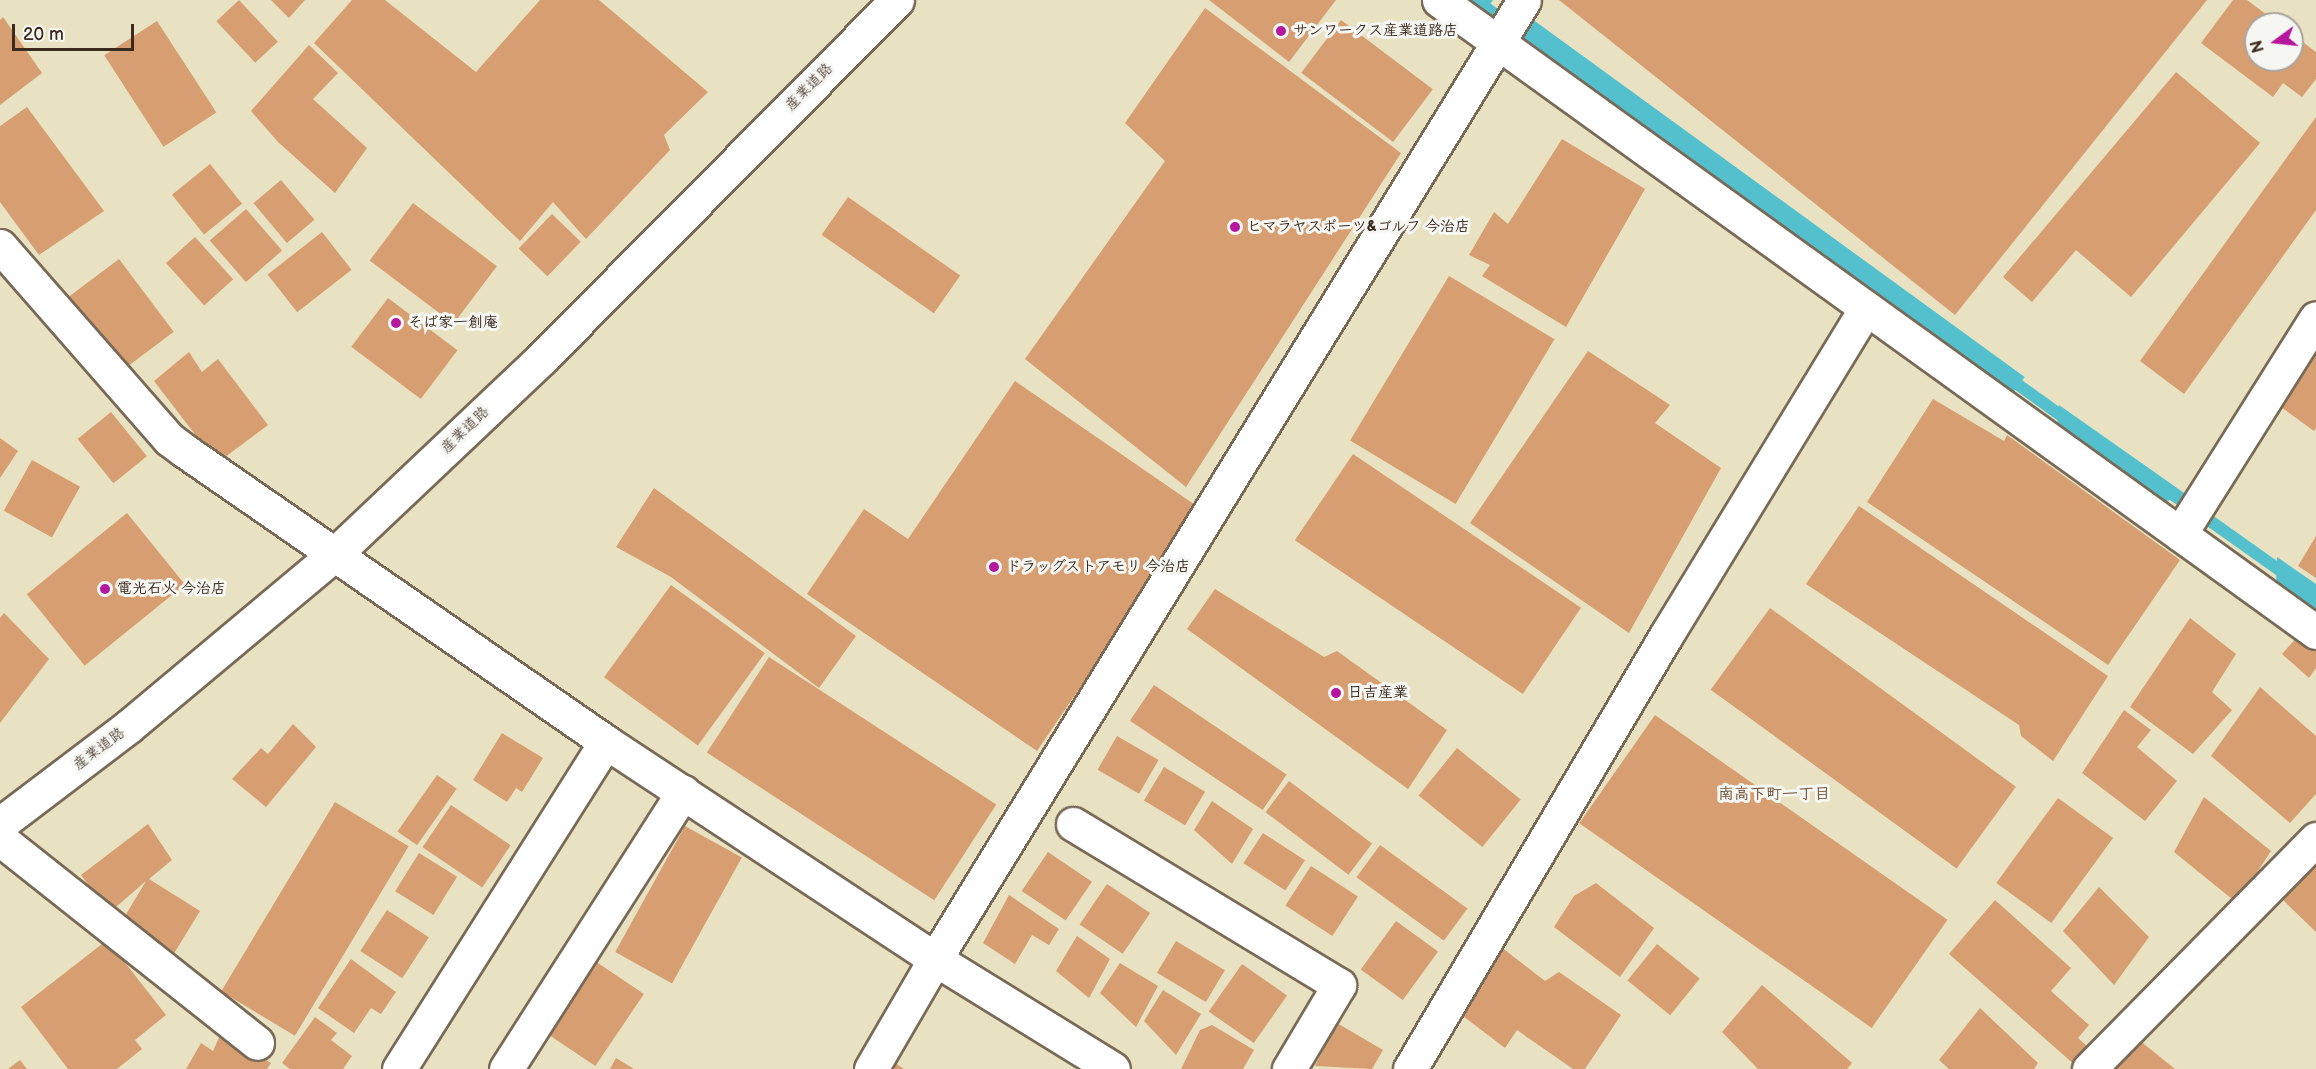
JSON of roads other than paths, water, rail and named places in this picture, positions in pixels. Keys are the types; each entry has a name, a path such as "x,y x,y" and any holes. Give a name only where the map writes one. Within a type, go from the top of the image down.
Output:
{"street":[{"name":"産業道路","path":"0,824 129,726 335,554 542,358 897,0"},
{"path":"1439,0 2316,632"},
{"path":"871,1069 935,958 1524,0"},
{"path":"0,246 169,439 298,533 335,554 606,742 935,958 1113,1069"},
{"path":"1410,1069 1667,634 1866,308"},
{"path":"2180,534 2316,318"},
{"path":"399,1069 606,742"},
{"path":"506,1069 683,792"},
{"path":"1073,824 1339,985 1289,1069"},
{"path":"0,839 258,1043"},
{"path":"2089,1069 2316,839"}],"water":[{"path":"1461,0 1493,0 1482,15"},
{"path":"1532,19 2025,377 2008,400 1515,42"},
{"path":"2059,405 2187,495 2154,505 2056,437"},
{"path":"2277,557 2316,584 2316,618 2276,591"}],"waterway":[{"path":"1476,0 1507,23"},
{"path":"2006,376 2070,422"},
{"path":"2165,489 2288,576"}],"place":[{"name":"サンワークス産業道路店","path":"1281,31"},
{"name":"ヒマラヤスポーツ&ゴルフ 今治店","path":"1235,227"},
{"name":"そば家一創庵","path":"396,323"},
{"name":"ドラッグストアモリ 今治店","path":"994,567"},
{"name":"電光石火 今治店","path":"105,589"},
{"name":"日吉産業","path":"1336,693"}],"district":[{"name":"南高下町一丁目","path":"1774,795"}]}
